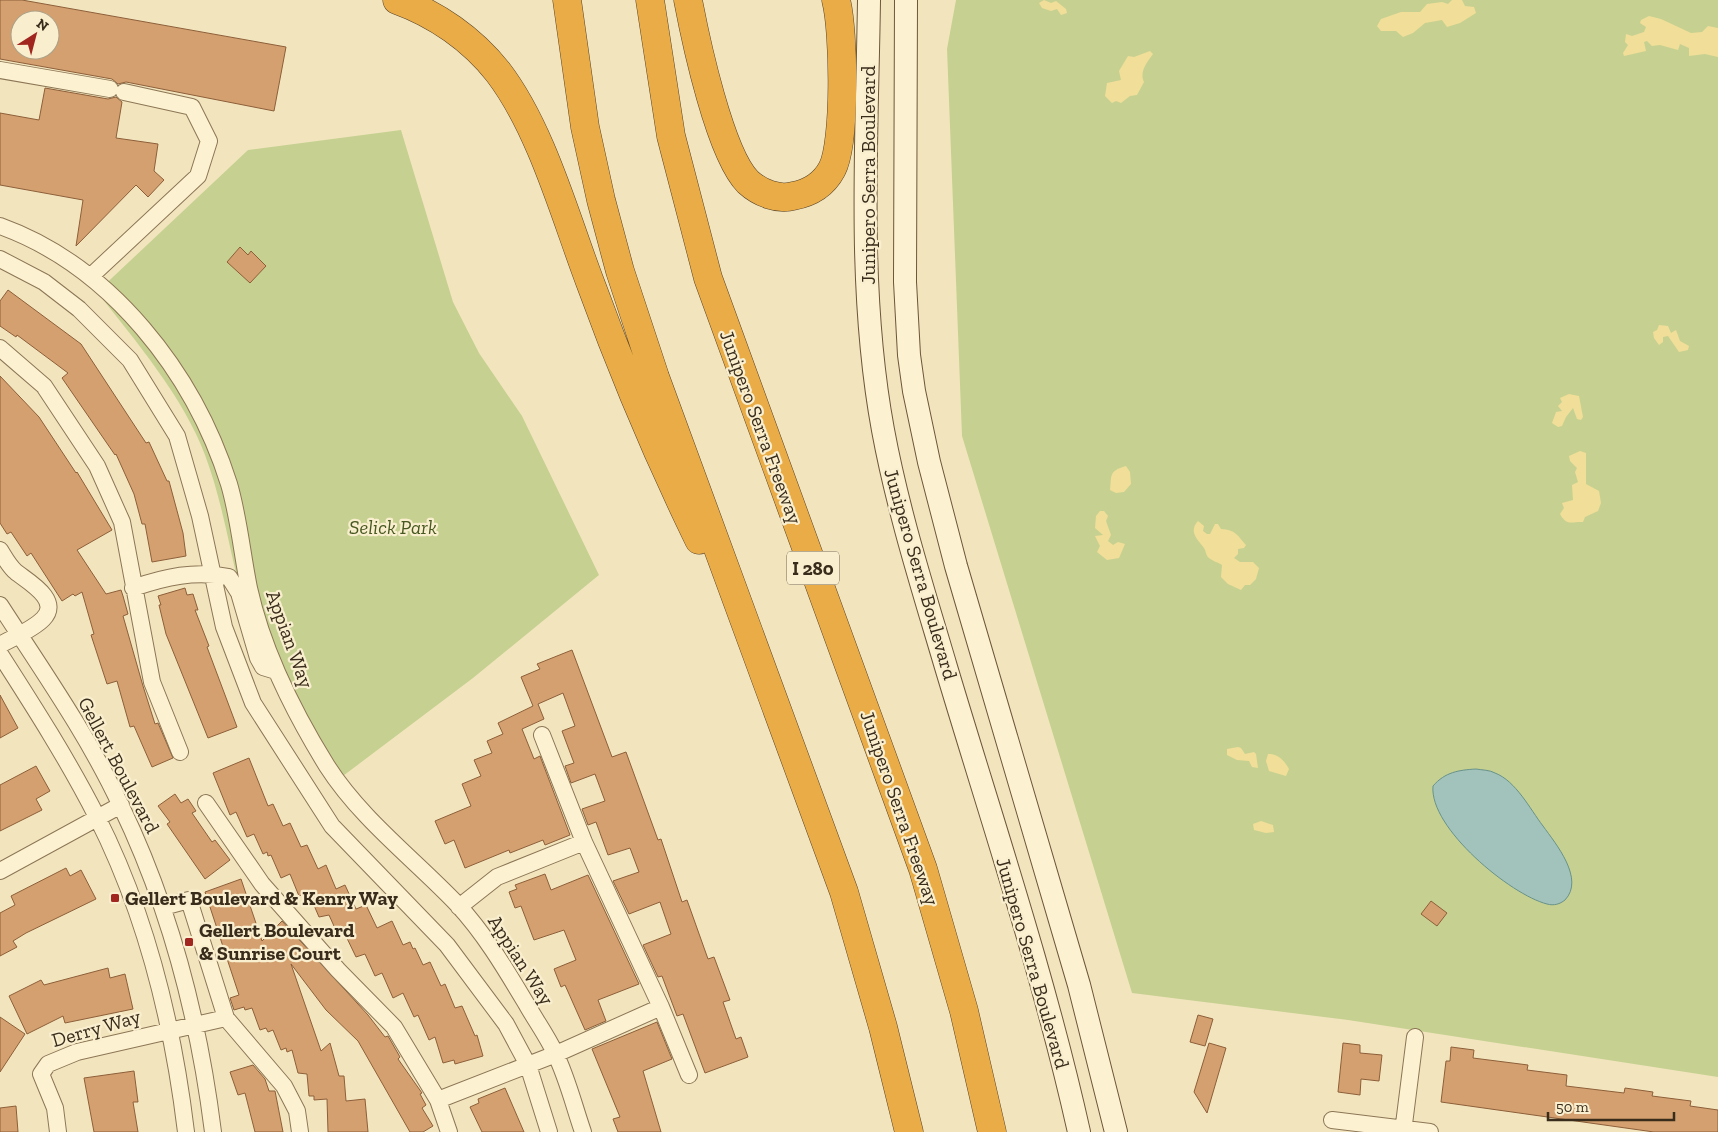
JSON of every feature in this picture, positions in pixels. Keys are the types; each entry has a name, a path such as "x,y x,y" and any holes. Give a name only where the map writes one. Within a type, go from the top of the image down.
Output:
{"highway":[{"path":"397,0 441,21 470,43 497,71 518,102 550,174 621,368 651,440 769,686"},
{"path":"566,0 586,127 601,200 620,271 652,368 826,841 856,928 886,1036 908,1132"},
{"name":"Junipero Serra Freeway","path":"650,0 671,136 708,278 923,869 955,976 992,1132"},
{"path":"688,0 714,102 734,161 749,182 763,192 781,197 806,193 818,185 832,168 838,155 841,114 842,35 836,0"}],"main road":[{"name":"Junipero Serra Boulevard","path":"869,0 867,284 872,355 882,428 906,533 1041,984 1079,1132"},
{"name":"Junipero Serra Boulevard","path":"906,0 904,209 906,318 911,373 921,427 959,575 1089,1021 1116,1132"},
{"path":"906,64 914,0"}],"street":[{"path":"0,70 117,90 192,107 209,141 198,176 91,276"},
{"name":"Appian Way","path":"0,226 26,235 91,276 125,308 160,350 203,417 229,486 250,592 280,683 334,776 363,812 459,906 493,950 556,1054 583,1132"},
{"path":"0,259 44,282 72,303 130,360 177,436 189,474 224,627 253,703 332,826 447,945 506,1024 528,1065 549,1132"},
{"path":"0,348 44,386 97,466 122,522 152,682 180,752"},
{"path":"0,550 10,566 37,586 47,601 48,610 44,618 0,645"},
{"path":"133,588 156,580 196,573 229,577 236,587 258,658 263,667 276,671"},
{"name":"Gellert Boulevard","path":"0,605 92,752 121,805 163,907 194,1024 213,1132"},
{"path":"0,654 69,765 98,819 141,925 169,1030 186,1132"},
{"path":"542,735 584,842 661,1007 690,1075"},
{"path":"206,803 262,884 338,970 394,1027 438,1100 449,1132"},
{"path":"0,871 121,805"},
{"path":"459,906 497,877 584,842"},
{"path":"163,907 189,900 226,1018 284,1086 298,1110 300,1132"},
{"path":"438,1100 556,1054 661,1007"},
{"path":"169,1030 226,1018"},
{"name":"Derry Way","path":"58,1132 55,1108 41,1074 48,1064 77,1052 169,1030"},
{"path":"1403,1130 1415,1037"},
{"path":"1332,1120 1430,1132"}],"green space":[{"path":"956,0 1718,0 1718,1077 1348,1020 1132,993 962,436 947,49"},
{"name":"Selick Park","path":"401,130 453,302 479,353 522,416 599,575 473,678 331,785 303,742 268,674 243,602 217,491 196,434 172,391 97,292 248,150"}],"sand":[{"path":"1044,0 1051,3 1056,1 1066,9 1067,13 1061,15 1057,9 1051,11 1042,8 1039,3"},
{"path":"1452,0 1462,0 1465,6 1474,7 1476,13 1460,23 1447,27 1442,20 1425,23 1413,33 1403,37 1396,31 1381,31 1377,26 1381,19 1401,12 1420,12 1427,4 1442,2 1448,4"},
{"path":"1649,16 1661,19 1691,33 1702,32 1708,26 1718,28 1718,57 1705,54 1689,56 1689,48 1680,44 1678,50 1660,45 1652,46 1647,41 1644,42 1646,51 1624,56 1623,53 1628,45 1625,42 1626,34 1632,36 1644,32 1646,27 1640,23 1641,20"},
{"path":"1150,51 1153,54 1144,67 1142,75 1144,82 1137,95 1130,96 1121,103 1116,101 1112,103 1105,96 1107,83 1121,80 1119,71 1128,56 1134,57"},
{"path":"1659,325 1668,326 1671,333 1676,330 1680,341 1689,346 1688,350 1679,352 1668,336 1663,337 1663,342 1659,345 1654,338 1653,332 1657,330"},
{"path":"1569,394 1579,396 1583,417 1581,420 1577,419 1573,408 1562,426 1558,427 1552,423 1556,412 1562,411 1558,406 1562,402 1560,398"},
{"path":"1580,451 1586,453 1586,484 1599,491 1601,503 1598,511 1585,517 1583,522 1568,522 1560,514 1564,508 1562,503 1573,500 1572,485 1578,482 1575,472 1577,468 1570,461 1569,456"},
{"path":"1126,466 1130,472 1131,484 1124,492 1116,493 1110,490 1111,478 1114,472"},
{"path":"1100,511 1104,511 1108,516 1106,521 1111,535 1108,541 1113,545 1118,542 1125,544 1119,558 1107,560 1097,552 1100,546 1095,536 1103,535 1095,528 1096,516"},
{"path":"1198,521 1204,526 1203,531 1207,534 1210,534 1215,524 1218,524 1221,529 1236,534 1246,545 1244,548 1238,549 1238,554 1234,558 1240,562 1253,562 1259,568 1256,579 1250,585 1245,585 1241,590 1228,584 1221,577 1222,565 1208,557 1195,536 1194,529"},
{"path":"1238,747 1245,754 1254,752 1256,754 1258,768 1252,767 1249,761 1237,760 1227,755 1227,749"},
{"path":"1268,754 1278,756 1285,763 1289,769 1286,776 1269,771 1266,761"},
{"path":"1261,821 1273,825 1274,832 1266,833 1254,830 1253,824"}],"water":[{"path":"1476,769 1493,772 1510,782 1555,842 1566,862 1572,882 1570,892 1565,900 1559,904 1547,904 1513,888 1475,857 1444,821 1435,803 1433,786 1447,775"}],"building":[{"path":"0,0 22,0 286,47 274,111 126,82 118,84 112,79 0,59"},
{"path":"45,88 108,99 116,97 122,102 116,138 158,144 154,171 164,180 148,197 136,185 76,246 83,200 0,185 0,113 39,120"},
{"path":"240,247 248,255 251,251 266,266 250,283 227,262"},
{"path":"8,290 81,344 146,443 149,442 167,481 169,481 183,533 186,556 152,562 145,524 142,524 134,494 116,454 62,378 68,373 17,335 16,337 0,326 0,301"},
{"path":"0,376 39,417 77,472 112,530 77,550 106,594 121,590 128,614 123,616 143,686 155,724 158,723 173,758 152,767 134,726 130,727 117,681 107,684 91,635 94,634 82,592 75,596 73,594 62,601 31,553 27,556 11,532 7,534 0,523"},
{"path":"185,588 187,595 193,594 198,610 195,610 209,646 207,647 237,727 208,738 166,634 159,605 161,605 158,596"},
{"path":"572,650 612,757 626,752 658,840 661,839 682,902 687,900 708,959 714,957 730,1000 723,1002 736,1039 741,1037 748,1057 705,1073 683,1014 677,1016 662,976 658,977 643,945 671,934 660,902 629,914 613,881 639,872 630,848 608,855 596,822 588,825 582,809 605,801 595,774 571,783 565,766 574,763 562,731 575,726 563,693 538,704 544,719 522,729 534,759 540,756 570,835 545,845 543,840 510,853 509,850 465,868 454,840 445,844 435,821 471,806 462,784 481,776 474,760 492,753 487,741 503,734 498,723 533,706 521,677 540,669 537,664"},
{"path":"0,695 18,728 0,738"},
{"path":"249,758 268,806 273,804 283,826 290,823 301,847 307,845 318,869 326,865 336,889 345,885 356,909 366,905 377,928 392,921 403,945 410,942 423,965 430,962 441,986 445,984 455,1008 462,1006 475,1036 477,1035 483,1056 455,1064 454,1060 443,1063 435,1037 429,1040 418,1015 414,1017 403,993 393,998 382,973 375,976 365,954 356,957 344,932 338,935 329,915 319,917 310,896 306,898 304,894 299,896 290,874 281,878 271,855 268,856 267,852 263,854 254,834 247,837 236,812 230,815 213,773"},
{"path":"36,766 50,791 36,799 42,810 0,831 0,785"},
{"path":"175,794 181,803 188,799 196,811 192,813 212,842 215,840 230,860 205,879 167,824 170,822 158,806"},
{"path":"66,868 70,876 81,870 96,899 26,933 13,941 17,947 0,956 0,913 15,905 11,896"},
{"path":"545,874 551,890 588,875 639,984 598,1000 606,1021 585,1030 565,985 561,987 554,969 576,960 564,930 534,940 521,906 515,908 509,892 517,889 515,885"},
{"path":"241,879 262,941 282,921 368,1015 385,1037 388,1036 400,1057 398,1059 422,1093 420,1094 426,1105 422,1108 433,1126 423,1132 410,1132 358,1041 326,1010 291,964 321,1051 330,1043 339,1076 344,1076 346,1101 365,1099 368,1132 328,1132 327,1099 314,1100 314,1096 309,1096 307,1074 298,1073 292,1050 287,1052 286,1048 281,1050 273,1030 268,1032 266,1028 260,1030 252,1008 245,1010 244,1007 234,1010 230,998 239,995 205,892"},
{"path":"1431,901 1447,913 1437,926 1421,914"},
{"path":"108,968 110,978 125,974 133,1009 65,1023 63,1016 27,1034 9,996 41,980 44,985"},
{"path":"1198,1015 1213,1019 1205,1046 1190,1042"},
{"path":"0,1017 25,1034 0,1072"},
{"path":"657,1022 672,1059 643,1071 661,1132 618,1132 613,1119 620,1117 592,1049"},
{"path":"1209,1043 1226,1048 1207,1113 1194,1092"},
{"path":"1343,1043 1360,1045 1360,1053 1382,1055 1379,1081 1361,1079 1360,1095 1338,1092"},
{"path":"1451,1047 1474,1050 1473,1058 1528,1065 1527,1070 1567,1075 1566,1086 1624,1093 1625,1088 1653,1092 1652,1096 1691,1101 1690,1106 1718,1110 1718,1132 1654,1132 1441,1102 1446,1061 1450,1061"},
{"path":"253,1065 265,1079 269,1091 275,1091 283,1132 255,1132 245,1093 238,1095 230,1072"},
{"path":"134,1071 138,1102 133,1102 138,1132 94,1132 84,1078"},
{"path":"505,1088 524,1132 482,1132 470,1107 479,1103 478,1099"},
{"path":"16,1106 18,1132 0,1132 0,1108"}],"place":[{"name":"Gellert Boulevard & Kenry Way","path":"115,898"},
{"name":"Gellert Boulevard & Sunrise Court","path":"189,942"}]}
